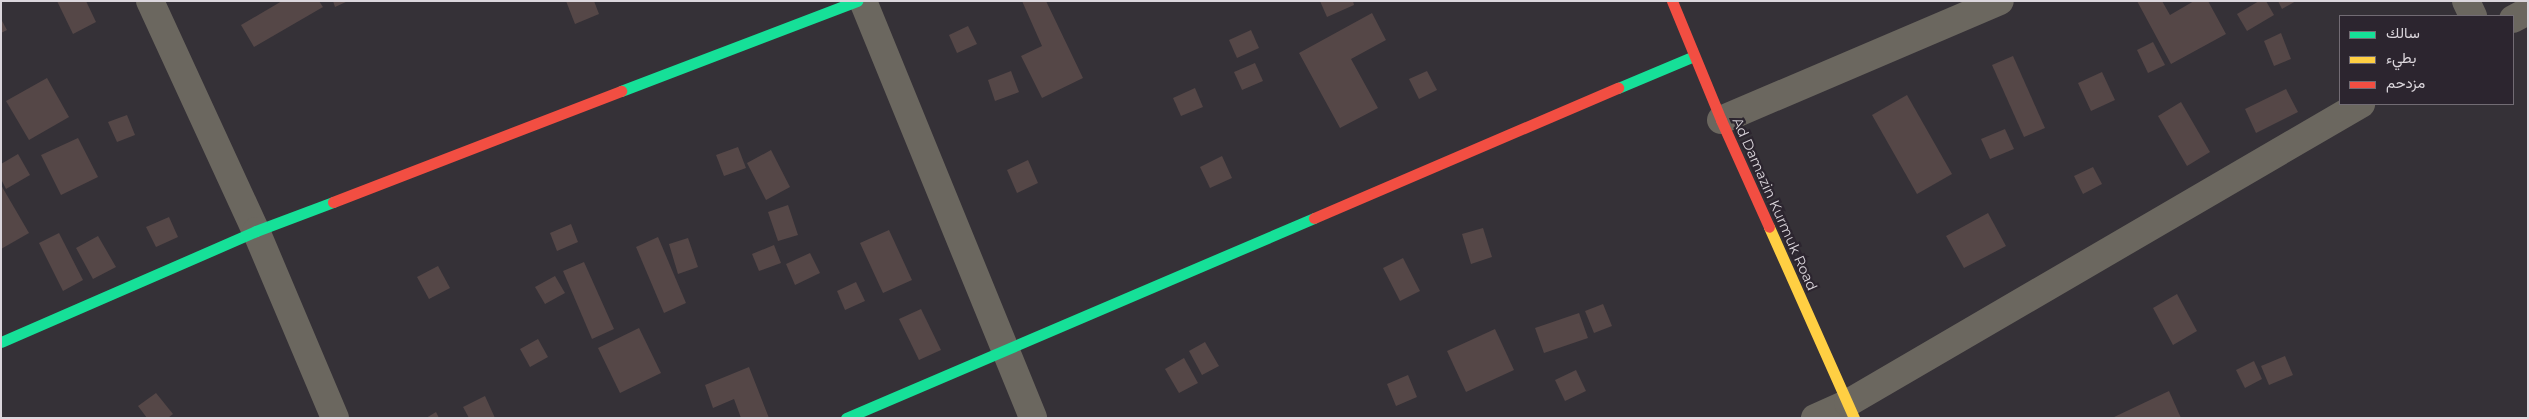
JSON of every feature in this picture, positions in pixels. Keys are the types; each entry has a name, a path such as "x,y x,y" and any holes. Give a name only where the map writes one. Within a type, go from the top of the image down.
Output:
{"main road":[{"path":"1,342 256,231 857,1"},
{"name":"Ad Damazin Kurmuk Road","path":"1672,1 1721,120 1851,410"},
{"path":"846,418 1003,349 1694,56"}],"street":[{"path":"150,1 256,231 335,418"},
{"path":"863,1 1003,349 1033,418"},
{"path":"1721,120 2000,1"},
{"path":"2466,1 2473,15"},
{"path":"2514,18 2528,11"},
{"path":"1815,418 1851,410 2359,105"}],"building":[{"path":"57,1 86,1 96,22 73,34"},
{"path":"282,1 319,1 323,7 254,47 241,25"},
{"path":"333,1 348,1 335,7"},
{"path":"566,1 594,1 599,14 575,24"},
{"path":"1022,1 1046,1 1083,78 1042,98 1021,56 1042,46"},
{"path":"1320,1 1353,1 1354,5 1327,17"},
{"path":"2137,1 2162,1 2170,15 2194,1 2208,1 2226,34 2171,64"},
{"path":"2259,1 2266,1 2274,15 2247,31 2237,14"},
{"path":"2278,1 2296,1 2282,9"},
{"path":"1372,13 1386,40 1351,59 1378,108 1340,128 1299,53"},
{"path":"1,19 7,30 1,33"},
{"path":"968,26 977,44 957,53 949,35"},
{"path":"1251,30 1259,48 1237,58 1229,40"},
{"path":"2281,33 2291,59 2274,66 2264,41"},
{"path":"2153,42 2165,65 2148,73 2137,50"},
{"path":"2013,56 2045,128 2024,137 1992,65"},
{"path":"1255,63 1263,81 1242,90 1234,72"},
{"path":"1011,71 1019,92 995,101 988,80"},
{"path":"1427,71 1437,90 1419,99 1409,79"},
{"path":"2102,72 2115,100 2091,111 2078,83"},
{"path":"47,78 69,117 29,140 6,101"},
{"path":"1195,88 1203,107 1181,116 1173,98"},
{"path":"2286,89 2298,112 2256,133 2245,109"},
{"path":"1907,95 1952,174 1917,194 1872,115"},
{"path":"2181,102 2210,152 2187,166 2158,116"},
{"path":"127,115 135,135 117,142 108,122"},
{"path":"2005,129 2014,149 1990,159 1981,139"},
{"path":"78,138 98,177 61,195 41,155"},
{"path":"738,147 746,168 724,176 716,155"},
{"path":"771,150 790,187 766,200 747,163"},
{"path":"18,154 30,175 6,189 1,179 1,164"},
{"path":"1222,156 1232,178 1210,188 1200,167"},
{"path":"1028,160 1038,183 1017,193 1007,170"},
{"path":"2093,167 2102,184 2083,194 2074,176"},
{"path":"1,185 29,233 1,249"},
{"path":"788,205 798,235 778,241 768,212"},
{"path":"1988,213 2006,246 1964,268 1946,236"},
{"path":"169,217 178,237 156,247 146,227"},
{"path":"571,224 578,242 557,251 550,233"},
{"path":"1483,228 1492,257 1471,264 1462,234"},
{"path":"889,230 912,280 883,293 860,243"},
{"path":"59,233 83,280 63,291 39,243"},
{"path":"98,236 116,267 93,279 76,248"},
{"path":"658,237 686,303 664,313 636,247"},
{"path":"688,238 698,267 678,274 669,244"},
{"path":"774,245 781,263 759,271 752,254"},
{"path":"810,253 820,273 795,285 786,264"},
{"path":"1403,258 1420,291 1400,301 1383,268"},
{"path":"584,262 614,329 592,339 563,271"},
{"path":"438,266 450,288 429,299 417,277"},
{"path":"555,276 565,293 545,304 535,287"},
{"path":"856,282 865,301 845,310 837,291"},
{"path":"2177,294 2197,331 2173,345 2153,308"},
{"path":"1603,304 1612,326 1594,333 1585,311"},
{"path":"921,309 941,350 919,360 899,319"},
{"path":"1579,313 1588,338 1544,353 1535,328"},
{"path":"639,328 661,373 620,393 598,348"},
{"path":"1495,329 1514,370 1466,392 1447,351"},
{"path":"538,339 548,357 530,367 520,349"},
{"path":"1205,342 1219,366 1202,375 1189,351"},
{"path":"2285,356 2293,375 2269,385 2261,366"},
{"path":"1184,358 1198,383 1179,393 1165,369"},
{"path":"2254,361 2262,379 2245,388 2236,370"},
{"path":"749,367 769,418 741,418 734,399 713,408 705,385"},
{"path":"1576,370 1586,391 1565,401 1555,380"},
{"path":"1408,375 1417,397 1396,406 1387,384"},
{"path":"2169,391 2181,418 2112,418"},
{"path":"156,393 173,414 168,418 147,418 138,406"},
{"path":"485,396 495,418 469,418 463,407"},
{"path":"436,412 439,418 426,418"}],"traffic: fast":[{"path":"621,91 857,1"},
{"path":"1618,88 1694,56"},
{"path":"1,342 256,231 333,202"},
{"path":"846,418 1314,218"}],"traffic: slow":[{"path":"1769,227 1854,418"}],"traffic: jam":[{"path":"1672,1 1721,120 1769,227"},
{"path":"1314,218 1618,88"},
{"path":"333,202 621,91"}]}
